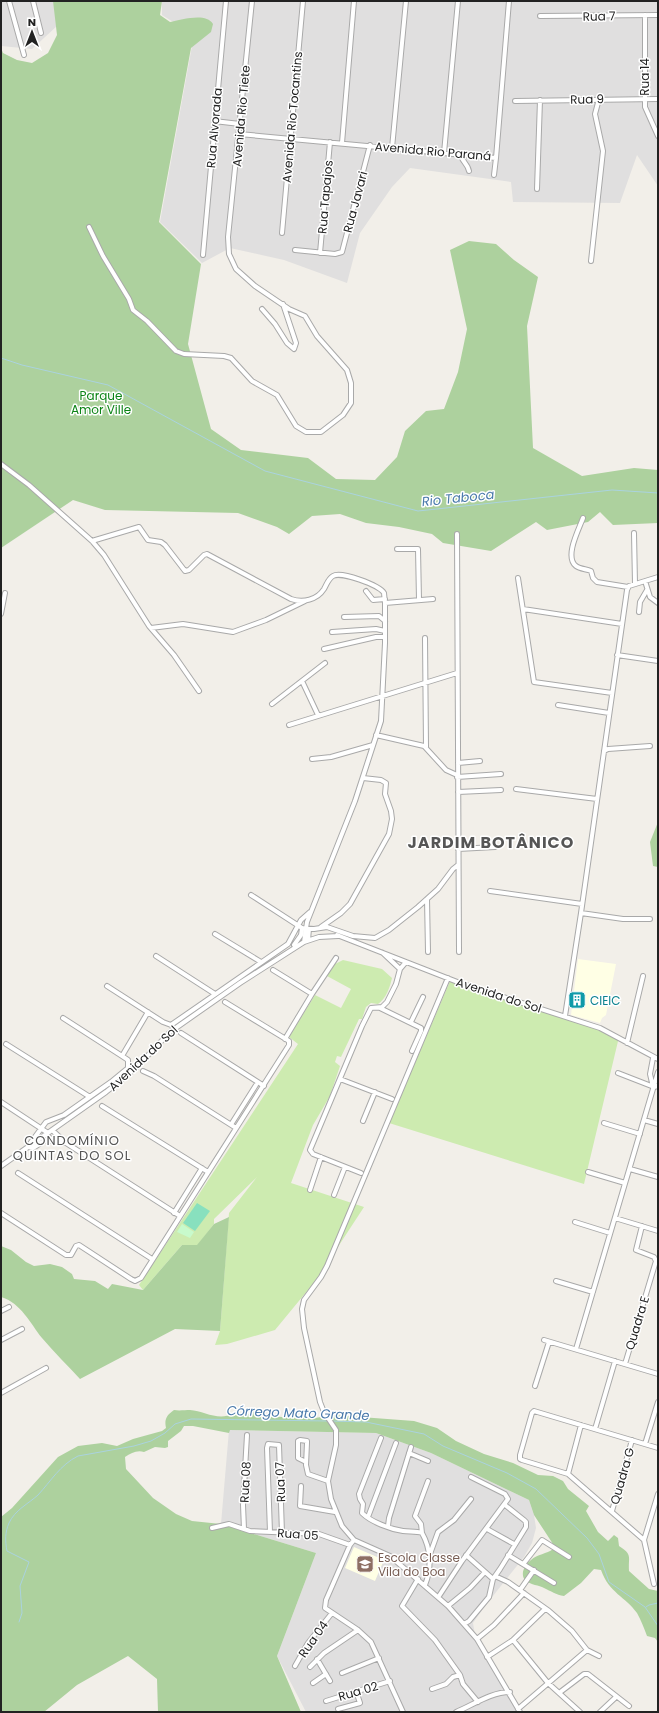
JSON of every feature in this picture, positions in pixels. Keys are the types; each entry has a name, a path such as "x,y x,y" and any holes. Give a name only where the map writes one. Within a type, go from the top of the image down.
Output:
{"street":[{"path":"9,1 24,55"},
{"path":"33,1 41,33"},
{"name":"Rua Alvorada","path":"203,255 226,1"},
{"name":"Avenida Rio Tiete","path":"89,227 103,256 129,299 133,310 176,351 184,354 224,356 231,358 252,381 277,395 296,426 306,432 318,433 325,430 343,415 351,403 352,393 350,377 347,370 317,336 305,316 255,286 236,269 231,260 228,248 252,1"},
{"name":"Avenida Rio Tocantins","path":"282,233 303,1"},
{"path":"342,143 354,1"},
{"path":"392,148 406,1"},
{"path":"444,153 458,1"},
{"name":"Avenida Rio Paraná","path":"239,134 496,158 509,1"},
{"name":"Rua 14","path":"645,15 644,99 647,112 658,136"},
{"name":"Rua 7","path":"540,16 658,15"},
{"path":"591,261 603,151 595,114 599,99"},
{"name":"Rua 9","path":"515,100 658,99"},
{"path":"537,189 540,100"},
{"path":"214,121 240,124"},
{"name":"Rua Tapajos","path":"320,253 330,142"},
{"name":"Rua Javari","path":"320,253 339,254 342,251 370,146"},
{"path":"461,154 462,160 468,165 469,171"},
{"path":"494,175 496,158"},
{"path":"294,250 320,253"},
{"path":"262,309 275,324 286,343 294,349 296,343 283,304"},
{"path":"1,464 29,485 92,541 104,555 152,628 174,655 199,691"},
{"path":"583,518 572,548 572,558 574,564 591,571 593,578 597,582 628,587 658,577"},
{"path":"92,541 139,527 148,540 161,542 167,546 185,571 192,568 206,554 291,600 306,601"},
{"path":"457,534 459,952"},
{"path":"634,534 635,584"},
{"path":"397,549 418,549 419,600"},
{"path":"152,628 183,624 233,632 266,620 319,595 332,576 340,574 376,586 383,591 385,600 385,637 381,721 363,778 340,840 312,911 294,944"},
{"path":"518,578 534,682 612,693"},
{"path":"644,581 652,600 658,603"},
{"path":"565,1016 628,587"},
{"path":"639,612 640,602 647,590"},
{"path":"366,591 373,600 433,599"},
{"path":"1,614 5,593"},
{"path":"523,609 622,624"},
{"path":"344,617 379,616 385,621"},
{"path":"332,632 376,629 385,631"},
{"path":"324,649 376,637 385,637"},
{"path":"425,638 427,725 426,747"},
{"path":"617,655 658,661"},
{"path":"272,704 325,663"},
{"path":"289,725 457,673"},
{"path":"302,681 318,715"},
{"path":"558,705 609,713"},
{"path":"376,736 417,743 426,747 446,770 457,776 501,774"},
{"path":"312,759 331,758 373,745"},
{"path":"604,751 608,749 650,746"},
{"path":"458,763 480,761"},
{"path":"321,927 341,913 350,904 381,850 391,829 391,811 385,794 386,782 363,778"},
{"path":"516,789 597,800"},
{"path":"458,792 501,790"},
{"path":"458,849 495,847"},
{"path":"251,895 304,928 330,928 353,936 375,938 388,930 427,899 438,889 453,869 458,865"},
{"path":"490,891 582,904"},
{"path":"427,899 428,952"},
{"path":"302,919 312,911"},
{"path":"581,913 623,919 650,920"},
{"path":"302,919 306,939"},
{"path":"302,919 307,922"},
{"path":"107,986 168,1025 171,1025 288,944 304,928"},
{"path":"301,933 306,939"},
{"path":"215,934 261,962"},
{"name":"Avenida do Sol","path":"285,953 294,944 306,939 322,936 338,936 448,978 600,1028 656,1058"},
{"name":"Avenida do Sol","path":"50,1135 62,1124 135,1069 174,1029 306,939"},
{"path":"382,952 400,969"},
{"path":"156,956 215,994"},
{"path":"285,1039 336,958"},
{"path":"379,1008 387,1002 396,984 400,969 406,962"},
{"path":"273,970 312,994"},
{"path":"627,1042 643,976"},
{"path":"448,978 327,1266 304,1300 302,1312 304,1328 320,1402 323,1410 336,1430 328,1481 331,1499 335,1512 342,1526 354,1540 390,1556 439,1596 448,1606 477,1639 510,1692 519,1710 587,1650"},
{"path":"411,1022 423,996"},
{"path":"1,1213 69,1255 78,1245 131,1280 135,1281 141,1278 289,1045 289,1041 225,1002"},
{"path":"361,1173 312,1153 310,1150 368,1013 373,1007 379,1008 419,1026 421,1031 412,1052"},
{"path":"122,1056 148,1012"},
{"path":"28,1147 41,1128 48,1121 64,1116 128,1068 128,1060 63,1018"},
{"path":"181,1033 264,1086"},
{"path":"6,1044 90,1097"},
{"path":"655,1087 650,1074 656,1058"},
{"path":"143,1071 154,1076 236,1128"},
{"path":"576,1349 655,1087 658,1072"},
{"path":"618,1073 655,1087"},
{"path":"340,1079 392,1099"},
{"path":"232,1123 256,1085"},
{"path":"363,1121 374,1092"},
{"path":"1,1102 50,1135 180,1216"},
{"path":"244,1104 250,1108"},
{"path":"102,1106 208,1172"},
{"path":"644,1120 658,1124"},
{"path":"604,1123 640,1134"},
{"path":"50,1135 65,1143"},
{"path":"28,1147 33,1148 50,1135"},
{"path":"1,1166 28,1147 50,1135"},
{"path":"310,1190 321,1157"},
{"path":"334,1195 345,1167"},
{"path":"174,1213 202,1168"},
{"path":"630,1169 658,1178"},
{"path":"588,1172 625,1183"},
{"path":"18,1173 152,1259"},
{"path":"191,1186 197,1190"},
{"path":"615,1218 658,1231"},
{"path":"575,1222 610,1233"},
{"name":"Quadra E","path":"625,1364 656,1261 654,1257 636,1250 642,1226"},
{"path":"556,1281 593,1292"},
{"path":"1,1311 9,1307"},
{"path":"1,1340 22,1329"},
{"path":"544,1340 658,1374"},
{"path":"535,1386 549,1342"},
{"path":"595,1429 615,1361"},
{"path":"1,1393 46,1368"},
{"path":"645,1444 658,1402"},
{"path":"644,1540 568,1474 522,1460 520,1459 520,1455 532,1413 534,1411 658,1448"},
{"path":"568,1474 581,1425"},
{"name":"Rua 08","path":"244,1529 243,1510 247,1435"},
{"path":"381,1438 359,1494 364,1505 362,1513 402,1531 422,1533"},
{"path":"306,1462 298,1458 299,1440 307,1442 306,1462 308,1474 328,1481"},
{"name":"Quadra G","path":"612,1511 632,1440"},
{"name":"Rua 07","path":"270,1532 267,1444 274,1443 279,1445 282,1533"},
{"path":"368,1517 396,1443"},
{"path":"388,1526 389,1518 411,1447"},
{"path":"409,1452 428,1461"},
{"path":"439,1596 466,1555 508,1499 505,1494 471,1477"},
{"path":"428,1481 415,1516 421,1524 422,1533 430,1554"},
{"path":"301,1486 300,1506 335,1512"},
{"path":"654,1584 644,1540 658,1494"},
{"path":"425,1585 430,1570 430,1554 438,1532 454,1520 471,1499"},
{"path":"464,1624 469,1621 489,1597 494,1577 514,1544 524,1531 526,1524 519,1516 505,1505"},
{"name":"Rua 05","path":"212,1528 226,1524 250,1531 319,1534 350,1545"},
{"path":"487,1528 514,1544"},
{"path":"354,1540 350,1545 324,1604 325,1608 358,1630 371,1642 403,1712"},
{"path":"524,1563 542,1540 569,1557"},
{"path":"466,1555 485,1572 494,1577 506,1580 524,1593 569,1628 587,1650 599,1656"},
{"path":"508,1555 524,1563 554,1583"},
{"path":"520,1590 534,1570"},
{"path":"448,1606 470,1588 485,1572"},
{"path":"418,1579 402,1606 434,1640 460,1674 462,1683 478,1702"},
{"path":"477,1639 494,1625 524,1593"},
{"path":"487,1657 513,1640 545,1610"},
{"name":"Rua 04","path":"295,1666 308,1643 332,1613"},
{"path":"310,1667 317,1659 358,1630"},
{"path":"513,1640 548,1683 580,1712"},
{"path":"342,1673 379,1658"},
{"path":"317,1659 330,1681"},
{"path":"313,1683 326,1674"},
{"path":"432,1689 446,1684 453,1677 460,1674"},
{"path":"560,1693 586,1674 591,1675 616,1697 629,1706"},
{"name":"Rua 02","path":"326,1701 390,1682"},
{"path":"338,1709 360,1703 356,1691"},
{"path":"456,1712 499,1693 510,1692"},
{"path":"602,1712 616,1697"}],"shaded area":[{"path":"1,1 76,1 57,26 32,49 1,46"},
{"path":"162,1 658,1 658,186 637,155 620,203 513,202 511,182 410,168 392,187 360,233 347,283 284,260 230,248 202,263 160,222 194,35 162,15"},
{"path":"578,959 616,964 606,1015 602,1018 600,1023 571,1015"},
{"path":"229,1430 376,1433 431,1453 529,1500 534,1515 536,1528 532,1543 524,1557 473,1623 476,1641 520,1712 306,1712 277,1656 316,1553 221,1524"},
{"name":"Escola Classe Vila do Boa","path":"354,1547 384,1560 375,1581 345,1568"}],"green space":[{"name":"Parque Amor Ville","path":"53,1 162,1 160,15 170,22 193,18 205,18 210,20 213,24 211,32 191,48 159,222 201,264 188,344 211,429 241,450 308,458 336,479 375,480 397,457 405,431 426,411 444,409 458,372 467,329 450,250 469,241 496,244 514,260 538,277 527,326 533,448 582,476 634,468 658,470 658,523 613,525 600,512 588,522 547,530 536,522 491,551 443,543 432,534 399,527 366,523 340,514 312,516 289,534 277,527 238,513 105,510 73,500 1,548 1,48 3,53 17,60 32,63 48,53 57,35"},
{"path":"658,822 658,867 653,866 650,842"},
{"path":"343,960 382,969 392,978 389,989 381,1002 378,1004 371,1003 366,1007 362,1019 359,1019 341,1057 337,1056 335,1062 340,1066 330,1096 313,1125 291,1183 364,1207 317,1279 275,1330 227,1344 215,1345 220,1331 229,1213 257,1177 214,1219 214,1224 197,1246 182,1245 143,1290 139,1285 298,1044 289,1037 315,995 341,1008 351,989 327,976 335,964"},
{"path":"451,979 619,1037 584,1184 389,1123"},
{"path":"197,1203 210,1211 195,1231 183,1223"},
{"path":"229,1217 220,1331 175,1329 80,1379 42,1338 20,1309 8,1300 1,1297 1,1246 11,1250 26,1262 34,1266 50,1264 62,1267 72,1274 74,1279 95,1281 108,1289 112,1284 143,1290 182,1245 197,1245 214,1224"},
{"path":"182,1224 194,1232 190,1238 177,1232"},
{"path":"174,1410 190,1410 217,1416 233,1413 248,1415 251,1411 262,1412 269,1416 282,1417 315,1418 334,1415 414,1421 437,1428 456,1441 484,1454 513,1463 538,1475 553,1476 563,1481 568,1489 589,1506 586,1511 598,1532 608,1541 614,1535 618,1538 619,1546 629,1556 629,1571 649,1589 658,1591 658,1642 655,1638 647,1636 637,1613 608,1584 601,1570 594,1569 581,1583 564,1596 526,1581 523,1573 527,1564 536,1556 553,1549 553,1544 534,1515 529,1500 431,1453 376,1433 230,1430 229,1433 193,1426 184,1426 181,1431 168,1441 168,1447 155,1447 144,1452 134,1452 125,1457 126,1469 153,1498 176,1514 192,1521 221,1524 316,1553 277,1656 301,1712 158,1712 157,1679 128,1656 77,1685 44,1712 1,1712 1,1517 12,1508 58,1457 78,1446 102,1443 117,1446 133,1439 162,1431 166,1428 165,1422 167,1418"}],"waterway":[{"name":"Rio Taboca","path":"1,358 22,365 108,385 265,471 418,511 612,490 658,493"},
{"name":"Córrego Mato Grande","path":"19,1622 22,1613 20,1586 29,1562 7,1551 6,1537 8,1526 15,1514 38,1495 66,1464 78,1456 134,1446 151,1441 165,1433 175,1424 191,1419 328,1421"},
{"name":"Córrego Mato Grande","path":"331,1421 366,1422 424,1434 443,1446 507,1473 536,1489 587,1538 599,1554 609,1582 645,1607 658,1626"},
{"path":"646,1607 658,1603"}],"place":[{"name":"CIEIC","path":"577,1000"},
{"name":"Escola Classe Vila do Boa","path":"365,1564"}],"district":[{"name":"JARDIM BOTÂNICO","path":"491,842"},
{"name":"CONDOMÍNIO QUINTAS DO SOL","path":"72,1148"}]}
